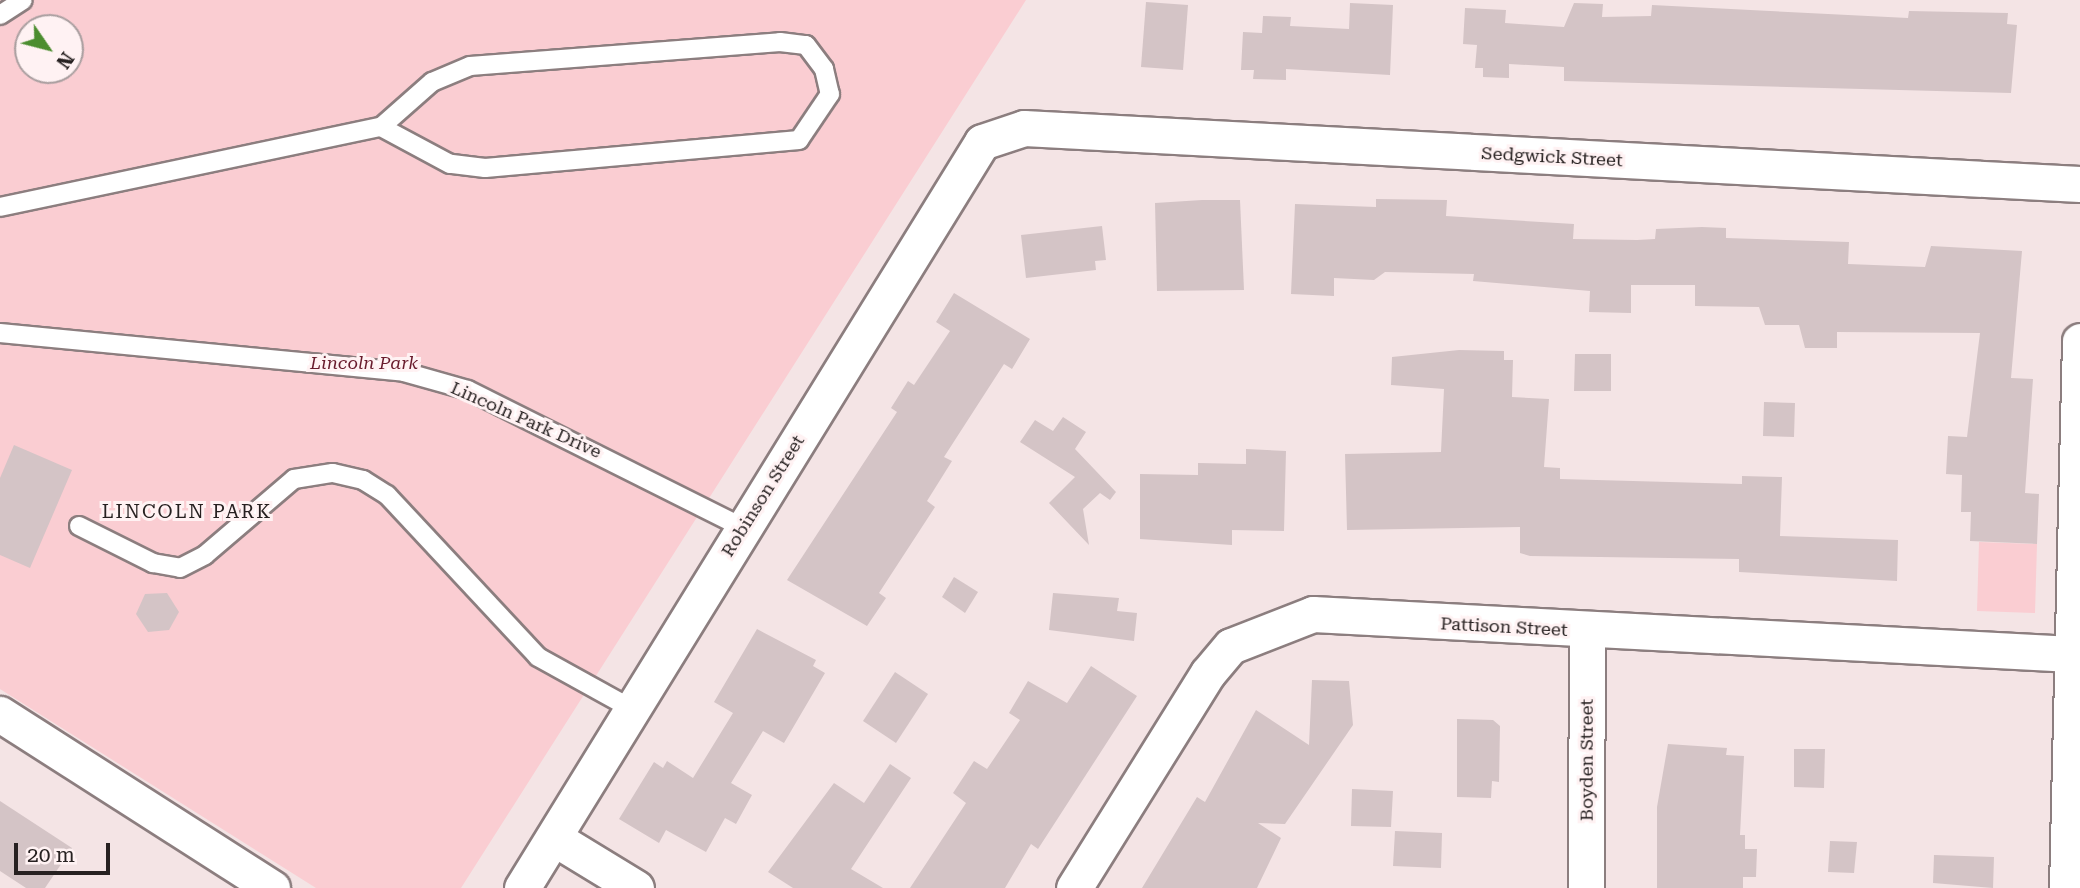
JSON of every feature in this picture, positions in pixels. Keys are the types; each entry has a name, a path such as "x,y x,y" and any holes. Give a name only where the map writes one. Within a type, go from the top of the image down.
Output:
{"street":[{"name":"Sedgwick Street","path":"1024,128 2080,184"},
{"name":"Robinson Street","path":"522,888 982,142 1024,128"},
{"path":"2067,888 2080,341"},
{"name":"Pattison Street","path":"1074,888 1208,673 1231,646 1262,630 1313,614 1587,631 2073,654"},
{"name":"Boyden Street","path":"1586,888 1587,631"},
{"path":"0,714 272,888"},
{"path":"554,838 636,888"}],"lane":[{"path":"0,15 23,0"},
{"path":"0,207 381,127 432,82 470,66 780,42 806,45 824,69 830,94 799,140 485,168 450,164 381,127"},
{"name":"Lincoln Park Drive","path":"0,333 404,372 468,390 744,528"},
{"path":"79,526 153,563 180,568 205,555 294,479 333,473 363,480 387,495 538,657 632,709"}],"green space":[{"name":"Lincoln Park","path":"0,0 1026,0 461,888 316,888 0,689"},
{"path":"1979,542 2037,544 2035,613 1977,611"}],"building":[{"path":"1146,2 1188,5 1183,70 1141,67"},
{"path":"1350,3 1393,5 1390,75 1286,69 1286,80 1253,79 1254,70 1241,70 1243,32 1262,33 1263,16 1291,17 1290,26 1349,29"},
{"path":"1574,3 1603,4 1602,17 1651,16 1652,5 1908,18 1909,11 2008,13 2007,24 2017,25 2011,93 1564,81 1564,67 1509,64 1509,78 1483,77 1483,68 1475,68 1477,45 1463,44 1465,8 1506,10 1505,23 1564,27"},
{"path":"1376,199 1447,200 1446,216 1574,224 1573,239 1655,239 1656,229 1702,227 1726,228 1726,238 1849,242 1848,264 1925,267 1931,246 2022,251 2011,378 2033,379 2025,493 2039,494 2037,544 1970,541 1971,512 1961,512 1962,475 1946,474 1948,436 1967,437 1980,333 1837,332 1837,348 1805,348 1799,325 1765,325 1759,307 1695,306 1695,285 1631,285 1631,313 1589,312 1590,291 1473,281 1474,274 1385,272 1374,280 1334,278 1334,296 1291,294 1295,204 1376,207"},
{"path":"1240,200 1244,290 1157,291 1155,203"},
{"path":"1102,226 1106,260 1095,261 1096,270 1026,278 1021,235"},
{"path":"954,293 1030,339 1012,369 1004,364 944,457 952,461 927,501 935,507 879,593 886,598 867,626 787,580 897,412 891,408 908,381 914,385 950,331 936,322"},
{"path":"1459,350 1504,351 1504,360 1513,360 1512,397 1549,399 1544,467 1560,468 1560,479 1742,484 1742,476 1782,477 1780,536 1898,540 1897,581 1739,572 1739,559 1530,556 1520,553 1520,527 1347,530 1345,454 1441,452 1444,389 1391,385 1392,357"},
{"path":"1575,354 1611,354 1611,391 1574,391"},
{"path":"1764,402 1795,403 1794,437 1763,436"},
{"path":"1063,417 1086,432 1075,449 1116,492 1110,500 1100,493 1083,509 1089,545 1049,503 1075,477 1020,442 1035,420 1053,431"},
{"path":"14,445 72,470 30,568 0,555 0,478"},
{"path":"1246,449 1286,451 1284,531 1232,530 1232,545 1140,539 1140,474 1198,475 1198,463 1246,464"},
{"path":"954,577 978,592 965,613 942,597"},
{"path":"167,593 179,612 169,630 148,632 136,614 145,594"},
{"path":"1053,593 1119,598 1117,611 1137,613 1134,641 1049,630"},
{"path":"757,629 816,660 813,666 825,673 784,743 763,731 731,783 752,795 736,824 725,818 706,852 666,830 659,843 619,819 654,762 663,768 667,761 693,778 733,713 714,702"},
{"path":"1091,666 1137,696 1038,849 1031,844 1005,888 910,888 966,803 953,793 974,761 987,769 1020,720 1009,713 1028,681 1067,703"},
{"path":"895,672 928,694 896,743 863,721"},
{"path":"1312,680 1349,681 1353,725 1285,824 1258,823 1281,838 1257,888 1142,888 1197,797 1205,802 1256,710 1309,745"},
{"path":"1457,719 1493,720 1500,726 1499,782 1492,781 1491,798 1457,797"},
{"path":"1668,744 1727,748 1726,755 1744,756 1740,835 1745,835 1745,849 1757,849 1756,877 1743,877 1743,888 1657,888 1657,807"},
{"path":"1794,749 1825,749 1824,788 1794,787"},
{"path":"890,764 911,778 851,869 883,888 793,888 768,872 834,783 864,803"},
{"path":"1352,789 1393,791 1391,827 1351,826"},
{"path":"0,801 72,848 45,888 26,888 0,871"},
{"path":"1395,831 1442,833 1441,868 1393,866"},
{"path":"1830,841 1857,842 1854,873 1828,872"},
{"path":"1934,855 1994,857 1993,888 1933,883"}],"district":[{"name":"LINCOLN PARK","path":"187,512"}]}
